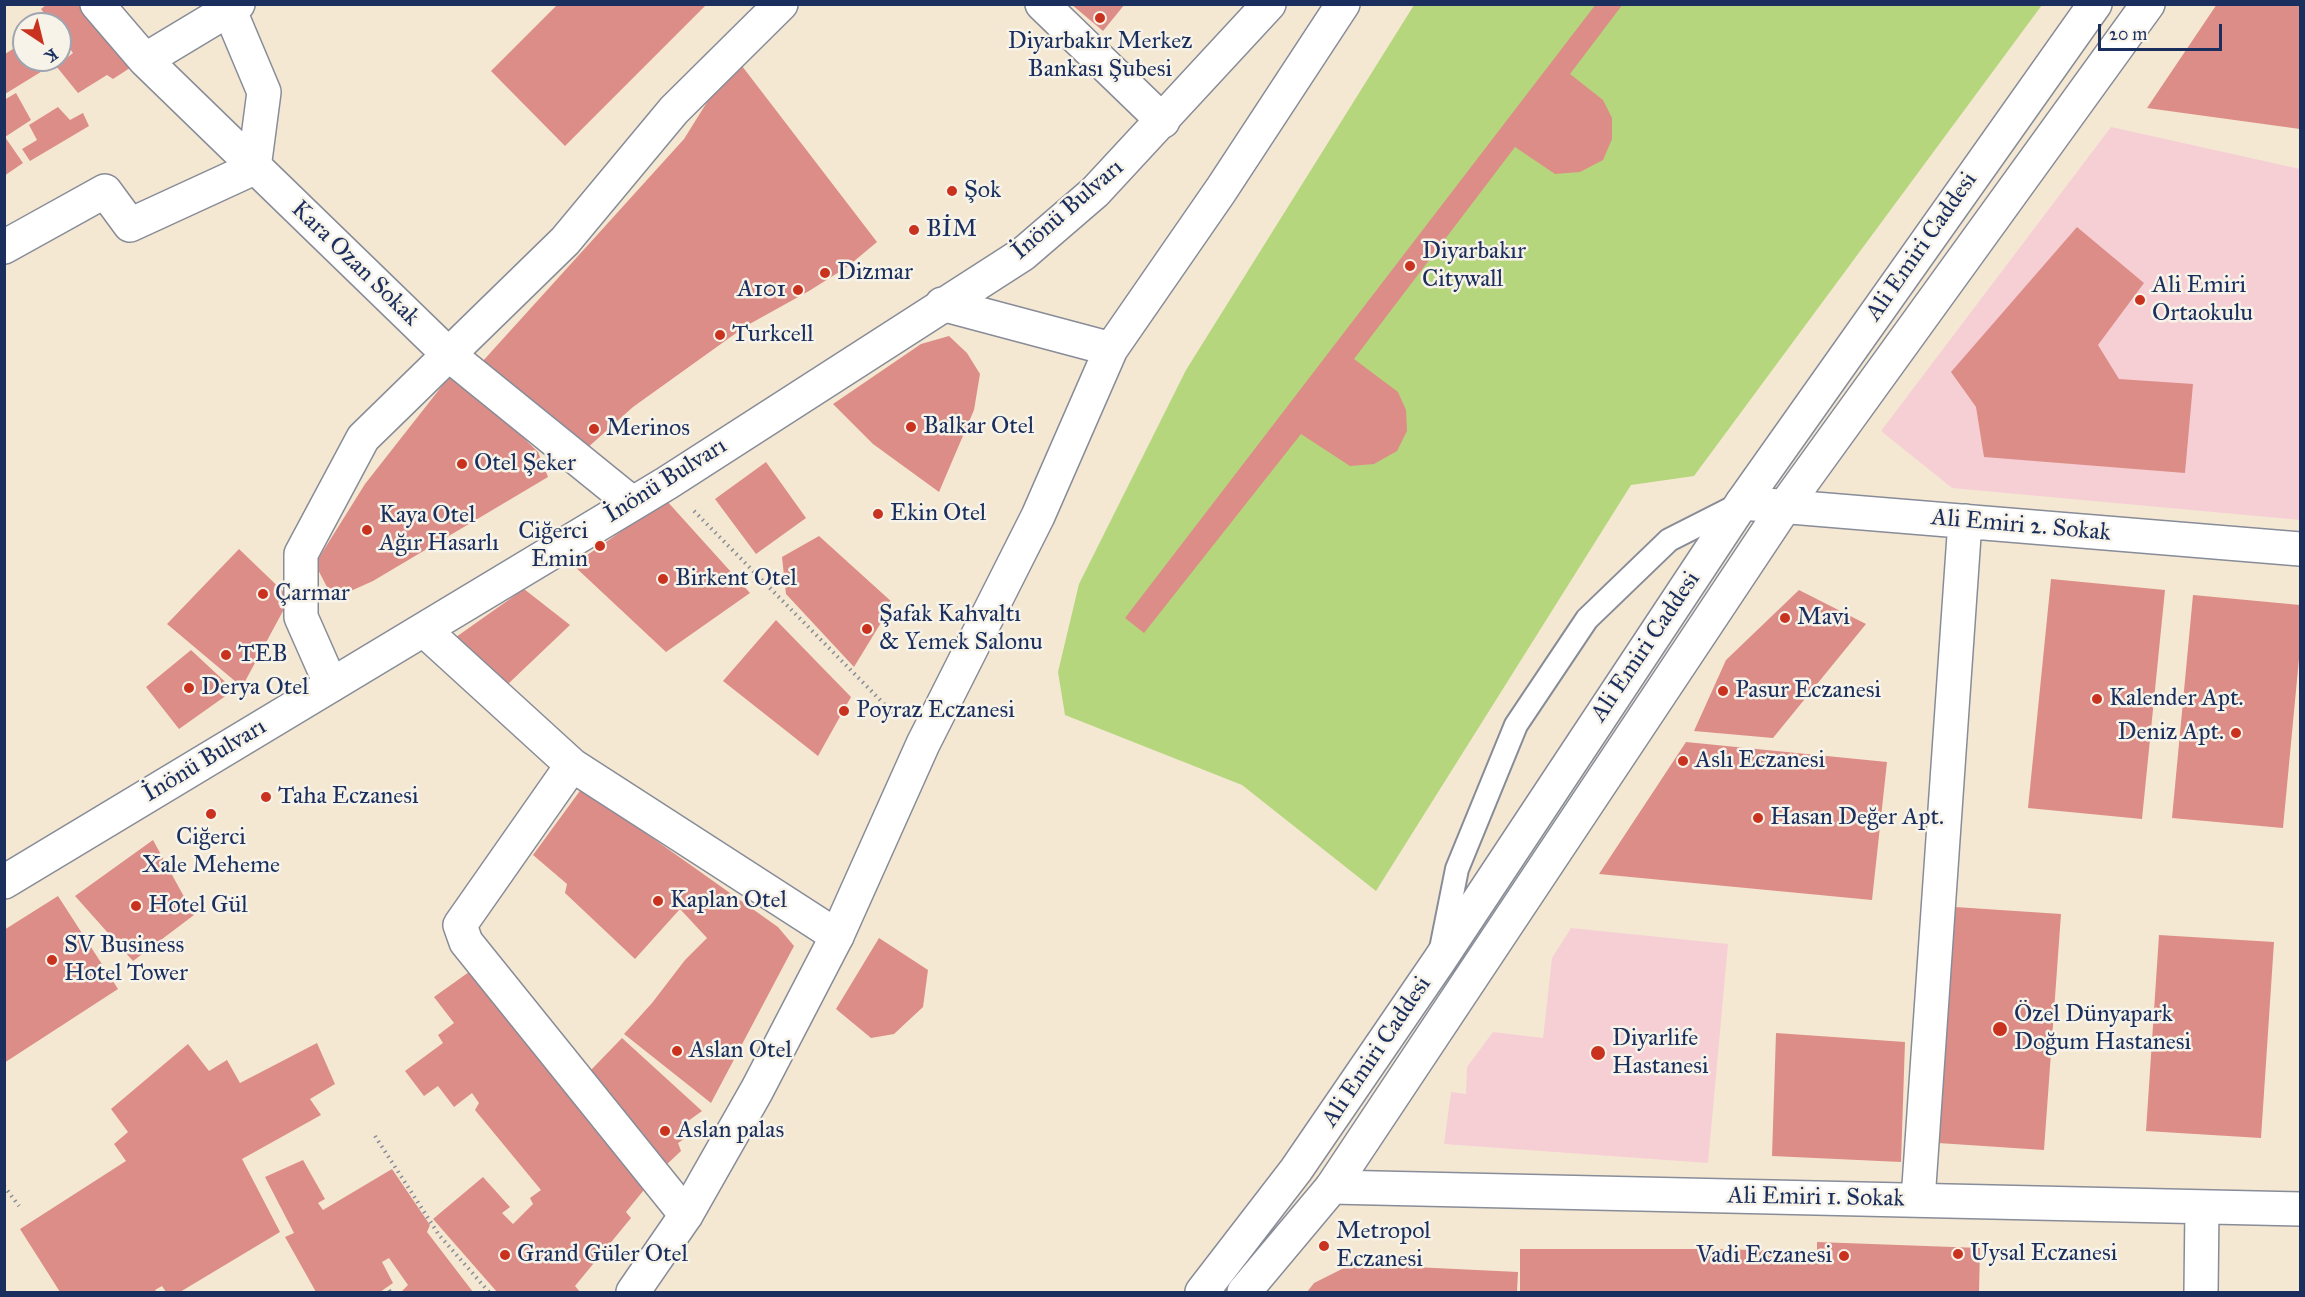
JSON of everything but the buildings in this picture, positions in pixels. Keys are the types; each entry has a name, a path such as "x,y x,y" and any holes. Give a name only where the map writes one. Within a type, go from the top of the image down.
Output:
{"main road":[{"name":"Kara Ozan Sokak","path":"97,4 145,60 448,354 632,502"},
{"path":"331,685 301,617 302,554 363,438 565,241 674,110 781,4"},
{"path":"1042,4 1163,121"},
{"name":"İnönü Bulvarı","path":"4,882 667,483 1023,254 1095,192 1269,4"},
{"path":"633,1293 686,1215 757,1090 837,936 923,744 1038,516 1111,349 1221,190 1342,4"},
{"name":"Ali Emiri Caddesi","path":"1202,1293 1296,1170 1439,961 1742,503 2095,4"},
{"path":"1244,1293 1332,1186 1785,506 2148,4"},
{"path":"4,247 105,191 130,225 254,168 264,92 231,6 145,60"},
{"path":"942,304 1111,349"},
{"name":"Ali Emiri 2. Sokak","path":"1742,503 2301,549"},
{"path":"1917,1200 1965,521"},
{"path":"424,630 572,765 837,936"},
{"path":"572,765 460,925 466,942 686,1215"},
{"name":"Ali Emiri 1. Sokak","path":"1332,1186 2301,1209"},
{"path":"2201,1293 2202,1207"}],"lane":[{"path":"1439,961 1457,869 1516,725 1587,619 1669,540 1742,503"}],"path":[{"path":"667,483 923,744"},
{"path":"375,1136 439,1235 489,1293"},
{"path":"4,1186 19,1206"}],"shaded area":[{"name":"Ali Emiri Ortaokulu","path":"2111,127 2300,169 2300,520 1952,488 1881,431"},
{"name":"Diyarlife Hastanesi","path":"1571,928 1728,944 1708,1163 1444,1144 1451,1092 1466,1094 1467,1067 1493,1032 1543,1038 1552,958"}],"green space":[{"path":"1414,5 2042,5 1694,476 1631,485 1376,891 1242,785 1065,715 1058,672 1079,584 1186,370"}],"place":[{"name":"Diyarbakır Merkez Bankası Şubesi","path":"1100,18"},
{"name":"Şok","path":"952,191"},
{"name":"BİM","path":"914,230"},
{"name":"Diyarbakır Citywall","path":"1410,266"},
{"name":"Dizmar","path":"825,273"},
{"name":"A101","path":"798,290"},
{"name":"Ali Emiri Ortaokulu","path":"2140,300"},
{"name":"Turkcell","path":"720,335"},
{"name":"Balkar Otel","path":"911,427"},
{"name":"Merinos","path":"594,429"},
{"name":"Otel Şeker","path":"462,464"},
{"name":"Ekin Otel","path":"878,514"},
{"name":"Kaya Otel Ağır Hasarlı","path":"367,530"},
{"name":"Ciğerci Emin","path":"600,546"},
{"name":"Birkent Otel","path":"663,579"},
{"name":"Çarmar","path":"263,594"},
{"name":"Mavi","path":"1785,618"},
{"name":"Şafak Kahvaltı & Yemek Salonu","path":"867,629"},
{"name":"TEB","path":"226,655"},
{"name":"Derya Otel","path":"189,688"},
{"name":"Pasur Eczanesi","path":"1723,691"},
{"name":"Kalender Apt.","path":"2097,699"},
{"name":"Poyraz Eczanesi","path":"844,711"},
{"name":"Deniz Apt.","path":"2236,733"},
{"name":"Aslı Eczanesi","path":"1683,761"},
{"name":"Taha Eczanesi","path":"266,797"},
{"name":"Ciğerci Xale Meheme","path":"211,814"},
{"name":"Hasan Değer Apt.","path":"1758,818"},
{"name":"Kaplan Otel","path":"658,901"},
{"name":"Hotel Gül","path":"136,906"},
{"name":"SV Business Hotel Tower","path":"52,960"},
{"name":"Özel Dünyapark Doğum Hastanesi","path":"2000,1029"},
{"name":"Aslan Otel","path":"677,1051"},
{"name":"Diyarlife Hastanesi","path":"1598,1053"},
{"name":"Aslan palas","path":"665,1131"},
{"name":"Metropol Eczanesi","path":"1324,1246"},
{"name":"Uysal Eczanesi","path":"1958,1254"},
{"name":"Grand Güler Otel","path":"505,1255"},
{"name":"Vadi Eczanesi","path":"1844,1256"}]}
